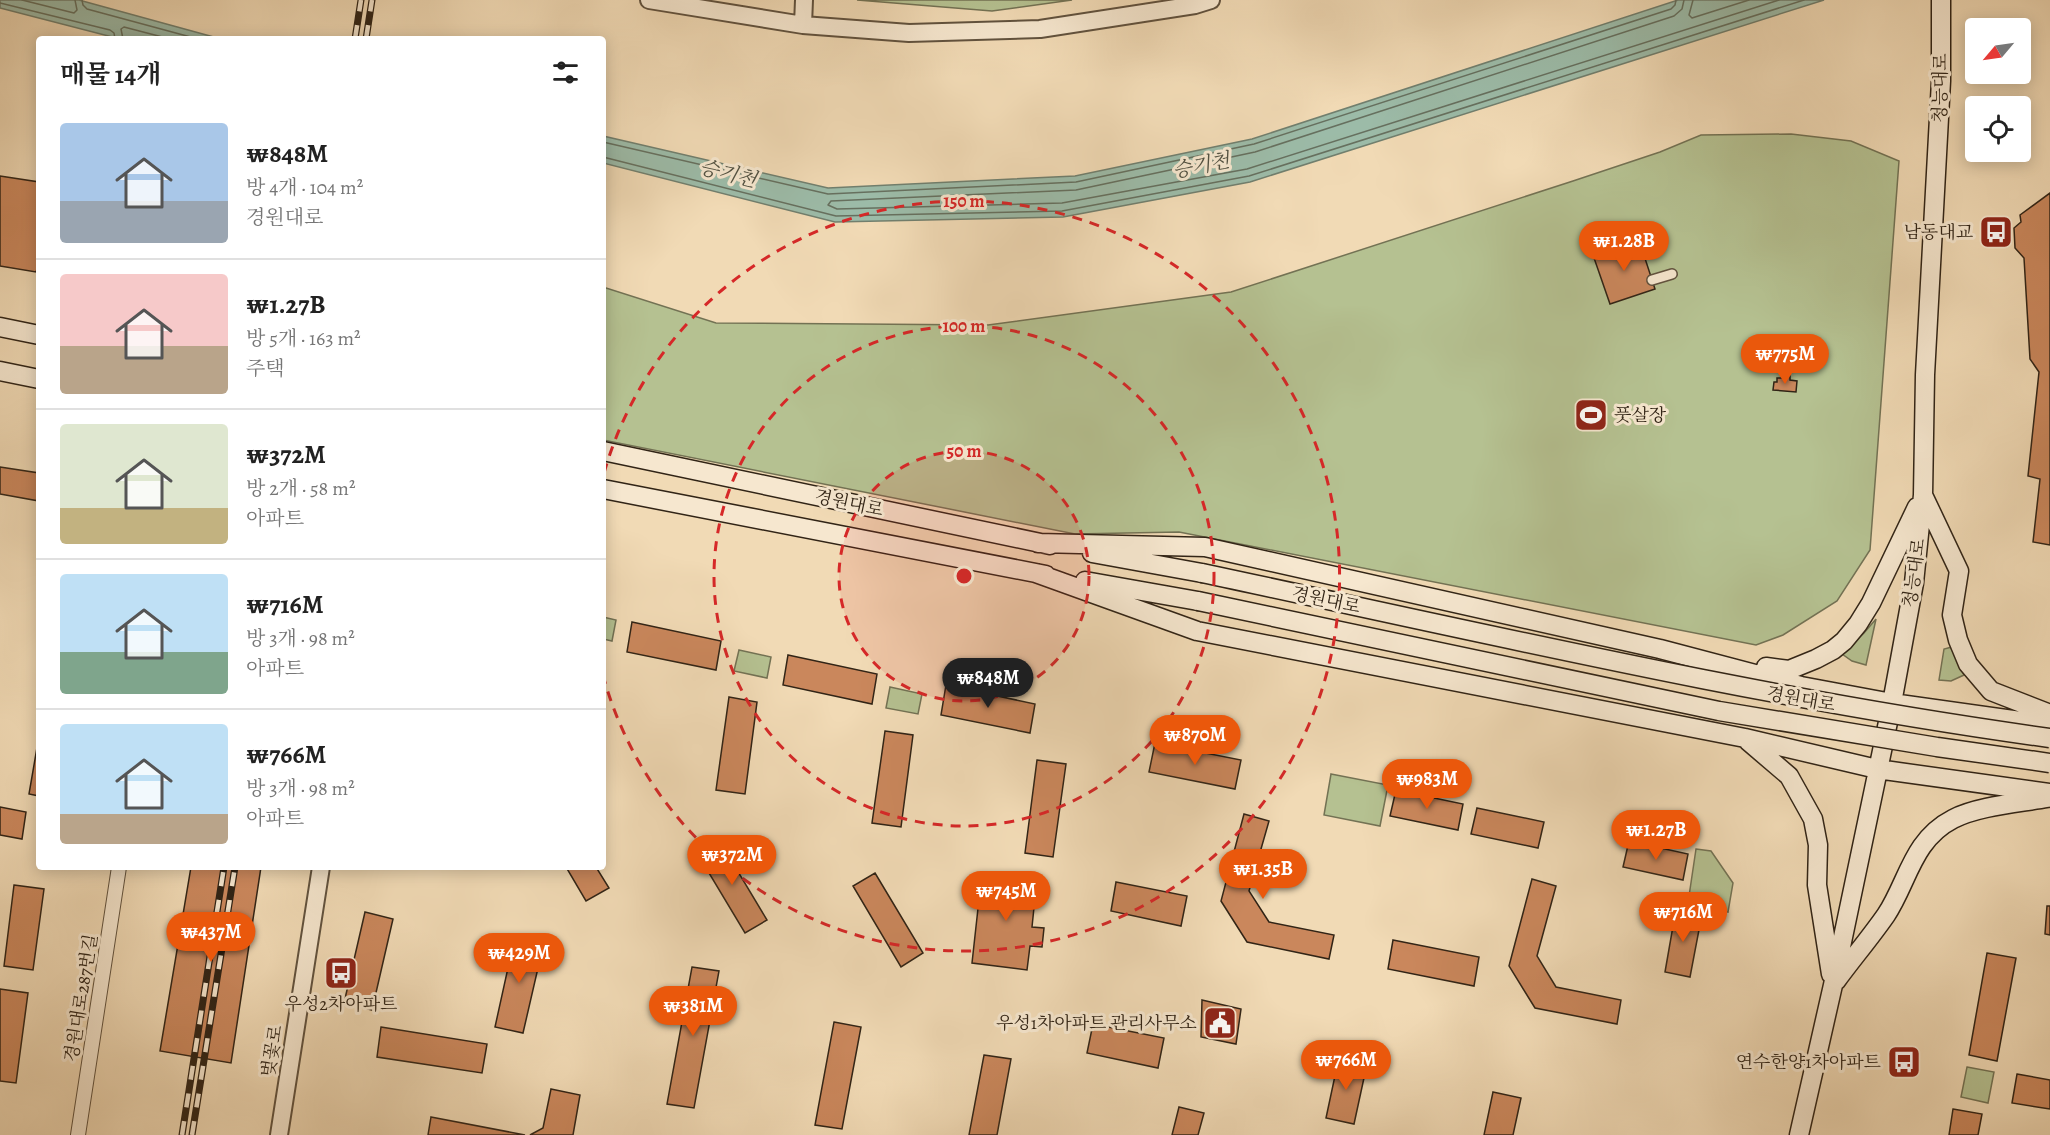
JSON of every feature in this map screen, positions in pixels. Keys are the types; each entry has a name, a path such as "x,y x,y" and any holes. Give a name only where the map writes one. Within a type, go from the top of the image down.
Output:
{"main road":[{"name":"청능대로","path":"1799,1135 1892,703 1914,583 1923,495 1925,375 1941,81 1941,0"},
{"path":"0,327 36,334"},
{"path":"0,371 36,378"},
{"name":"경원대로","path":"606,452 1038,543 1202,573 1720,684 1938,723 2050,738"},
{"name":"경원대로","path":"606,490 1036,573 1198,601 1719,711 1925,746 2050,763"},
{"path":"1660,649 1789,670 1833,650 1858,624 1871,603 1923,495"},
{"path":"1923,495 1959,571 1952,615 1958,640 1968,664 1991,691 2050,714"},
{"path":"1038,543 1205,547 1660,649 1801,686 1892,703 2050,725"},
{"path":"1036,573 1197,631 1745,738 1877,769 2050,795"},
{"path":"1745,738 1789,776 1813,819 1818,844 1817,885 1833,985"},
{"path":"1833,985 1887,913 1908,868 1934,834 1952,820 1975,811 2050,795"}],"street":[{"path":"649,0 803,25 909,33 1040,30 1195,5 1211,0"},
{"path":"803,25 804,0"},
{"path":"1652,280 1672,274"},
{"name":"경원대로287번길","path":"78,1135 119,870"},
{"name":"벚꽃로","path":"279,1135 321,870"}],"green space":[{"path":"857,0 1072,0 992,11"},
{"path":"1791,134 1851,141 1899,161 1870,550 1837,601 1783,635 1756,645 1179,532 1075,534 606,441 606,288 716,323 988,325 1231,292 1660,152 1701,135"},
{"path":"606,618 616,620 612,641 606,640"},
{"path":"1876,619 1866,665 1852,661 1842,654 1864,633"},
{"path":"1952,647 1964,675 1951,681 1939,680 1944,649"},
{"path":"739,650 771,657 767,678 734,671"},
{"path":"890,687 922,694 918,714 886,708"},
{"path":"1331,774 1388,785 1380,826 1324,815"},
{"path":"1696,849 1711,851 1733,883 1728,912 1688,903"},
{"path":"1967,1067 1994,1072 1988,1103 1961,1097"}],"water":[{"path":"0,0 79,0 210,36 108,36 0,8"},
{"name":"승기천","path":"1678,0 1824,0 1250,182 1063,217 835,222 606,164 606,137 828,188 1075,176 1252,139"}],"building":[{"path":"0,176 36,182 36,272 0,266"},
{"path":"2050,193 2050,545 2033,542 2040,479 2028,476 2039,372 2030,359 2024,258 2015,248 2014,228 2021,222 2020,215"},
{"path":"1639,240 1655,289 1610,304 1593,255"},
{"path":"1790,376 1790,380 1797,381 1796,392 1773,390 1777,378"},
{"path":"0,467 36,473 36,500 0,494"},
{"path":"632,622 721,641 716,670 627,652"},
{"path":"788,655 877,674 872,704 783,685"},
{"path":"946,685 1035,704 1030,733 941,715"},
{"path":"729,697 757,702 745,794 716,790"},
{"path":"885,731 913,735 901,827 872,823"},
{"path":"1155,743 1241,760 1235,789 1149,772"},
{"path":"36,753 36,795 29,794"},
{"path":"1037,760 1066,764 1053,857 1025,853"},
{"path":"1396,790 1463,804 1458,830 1390,816"},
{"path":"0,807 26,812 22,839 0,835"},
{"path":"1477,808 1544,822 1538,848 1471,834"},
{"path":"1244,814 1269,821 1249,891 1269,922 1334,935 1329,959 1247,942 1221,901"},
{"path":"719,840 767,920 745,933 697,853"},
{"path":"1629,841 1688,854 1683,880 1623,867"},
{"path":"190,870 261,870 231,1063 160,1051"},
{"path":"568,870 598,870 609,888 586,901"},
{"path":"982,872 1037,878 1032,927 1044,928 1042,947 1030,946 1027,970 972,963"},
{"path":"875,873 923,953 901,967 853,886"},
{"path":"1532,879 1556,886 1537,956 1556,987 1621,1000 1617,1024 1535,1008 1509,966"},
{"path":"1116,882 1187,896 1181,926 1111,911"},
{"path":"14,885 44,889 33,970 4,966"},
{"path":"2047,906 2050,906 2050,935 2045,934"},
{"path":"1676,909 1702,914 1690,977 1665,972"},
{"path":"365,912 393,919 372,1010 344,1003"},
{"path":"515,936 544,942 523,1033 495,1027"},
{"path":"1393,940 1479,957 1474,986 1388,969"},
{"path":"1987,953 2016,958 1997,1061 1969,1055"},
{"path":"692,967 719,971 694,1108 667,1104"},
{"path":"0,989 28,993 16,1083 0,1081"},
{"name":"우성1차아파트 관리사무소","path":"1202,1000 1241,1009 1236,1044 1201,1037"},
{"path":"834,1022 861,1027 842,1129 815,1125"},
{"path":"1093,1024 1164,1038 1158,1068 1087,1053"},
{"path":"381,1027 487,1044 482,1073 377,1057"},
{"path":"984,1055 1011,1059 997,1135 969,1135"},
{"path":"1339,1057 1367,1064 1354,1124 1326,1118"},
{"path":"2017,1074 2050,1080 2050,1109 2012,1103"},
{"path":"551,1089 580,1095 573,1135 530,1135 543,1128"},
{"path":"1493,1092 1521,1098 1513,1135 1484,1135"},
{"path":"1179,1107 1204,1113 1198,1135 1172,1135"},
{"path":"1953,1109 1982,1114 1978,1135 1949,1135"},
{"path":"431,1117 525,1135 428,1135"}],"railway":[{"path":"355,36 361,0"},
{"path":"366,36 372,0"},
{"path":"182,1135 224,870"},
{"path":"192,1135 235,870"}],"place":[{"name":"남동대교","path":"1996,232"},
{"name":"풋살장","path":"1591,415"},
{"name":"우성2차아파트","path":"341,973"},
{"name":"우성1차아파트 관리사무소","path":"1220,1023"},
{"name":"연수한양1차아파트","path":"1904,1062"}]}
